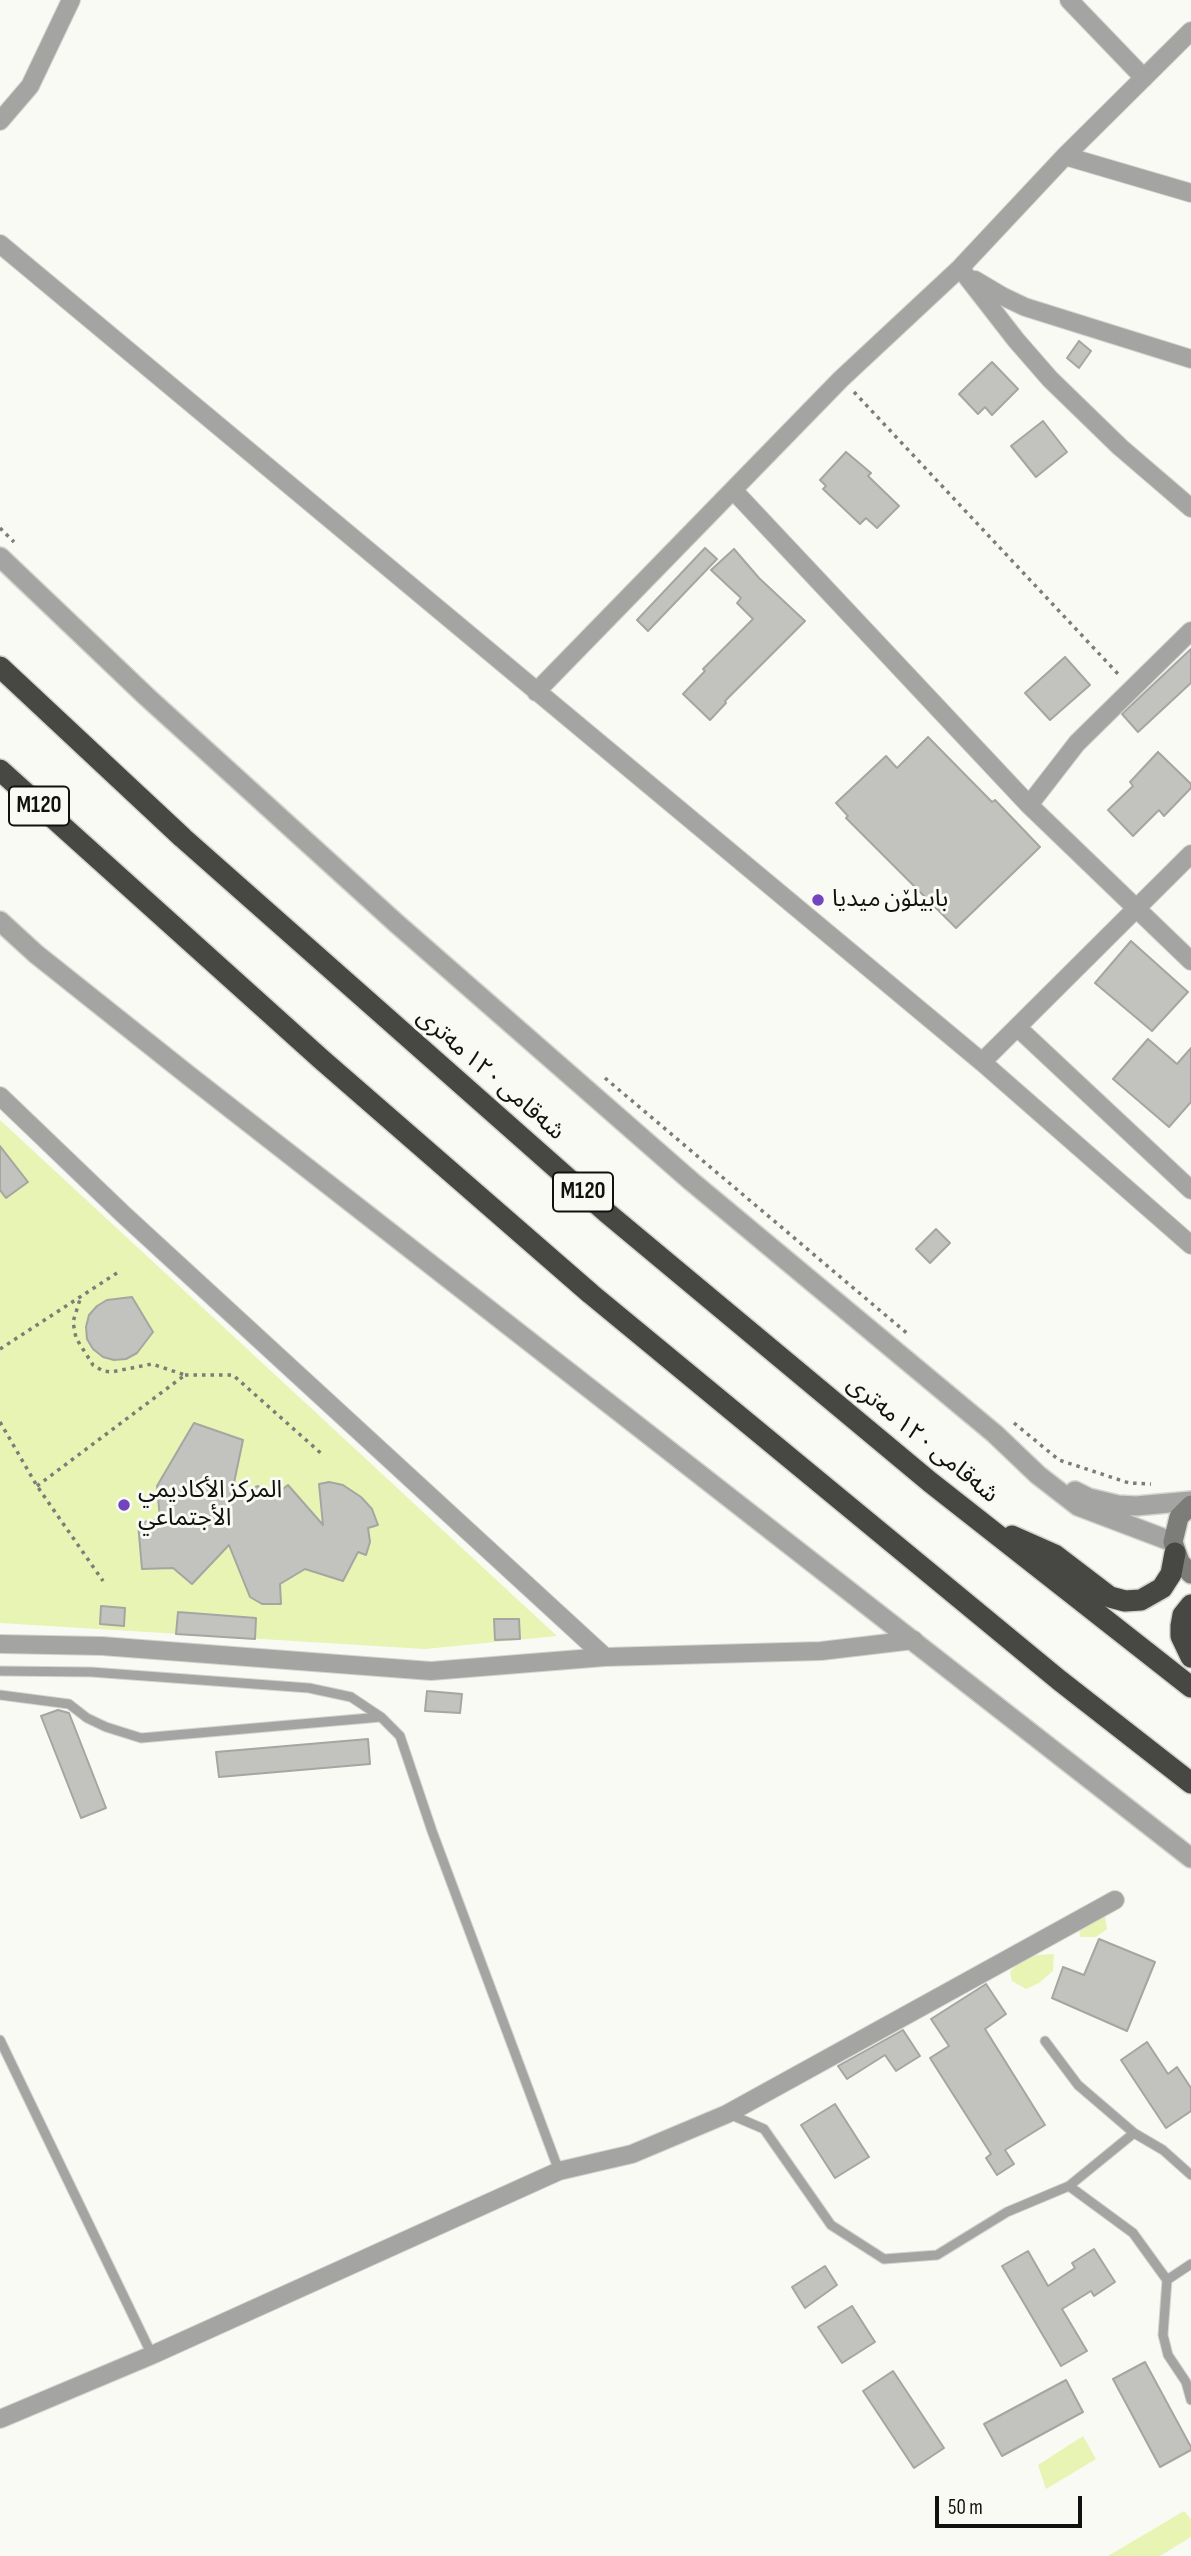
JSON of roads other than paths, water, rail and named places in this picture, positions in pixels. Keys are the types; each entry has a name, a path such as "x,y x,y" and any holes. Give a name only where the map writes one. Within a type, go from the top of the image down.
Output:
{"highway":[{"name":"شەقامی ١٢٠ مەتری","path":"0,667 192,847 606,1212 982,1523 1191,1687"},
{"name":"M120","path":"0,770 311,1050 591,1294 1059,1680 1191,1783"},
{"path":"982,1523 1055,1555 1110,1597 1125,1601 1142,1600 1162,1588 1174,1564 1174,1547"},
{"path":"1191,1605 1183,1615 1181,1636 1191,1657"}],"main road":[{"path":"1191,1503 1179,1517 1174,1547 1180,1562 1191,1574"}],"street":[{"path":"0,121 30,86 71,0"},
{"path":"1069,0 1144,78"},
{"path":"536,692 841,379 960,268 1065,156 1191,31"},
{"path":"1065,156 1191,193"},
{"path":"0,244 982,1062 1191,1245"},
{"path":"960,268 980,284 1026,307 1191,359"},
{"path":"960,268 1050,379 1120,447 1191,508"},
{"path":"734,491 1030,805 1191,961"},
{"path":"0,557 147,697 396,923 701,1189 995,1434 1038,1475 1078,1506 1174,1547"},
{"path":"1030,805 1077,743 1191,631"},
{"path":"982,1062 1191,854"},
{"path":"0,921 36,954 177,1066 1191,1858"},
{"path":"1017,1027 1191,1190"},
{"path":"0,1096 133,1223 605,1657"},
{"path":"995,1434 1022,1449 1078,1493 1089,1498 1136,1506 1191,1503"},
{"path":"0,1644 102,1646 431,1671 605,1657 821,1651 914,1640"},
{"path":"0,2419 152,2355 559,2171 632,2154 727,2114 1115,1900"}],"lane":[{"path":"0,1671 91,1672 309,1688 351,1697 381,1717 400,1736 432,1831 559,2171"},
{"path":"0,1695 69,1704 96,1723 141,1738 381,1717"},
{"path":"0,2040 152,2355"},
{"path":"1045,2041 1078,2085 1134,2133 1163,2150 1191,2175"},
{"path":"727,2114 764,2129 831,2225 884,2259 937,2255 1007,2212 1069,2186 1134,2133"},
{"path":"1069,2186 1133,2233 1167,2280 1163,2335 1168,2355 1186,2382 1191,2400"},
{"path":"1167,2280 1191,2264"}],"place":[{"name":"بابیلۆن میدیا","path":"818,900"},
{"name":"المركز الأكاديمي الأجتماعي","path":"124,1505"}]}
